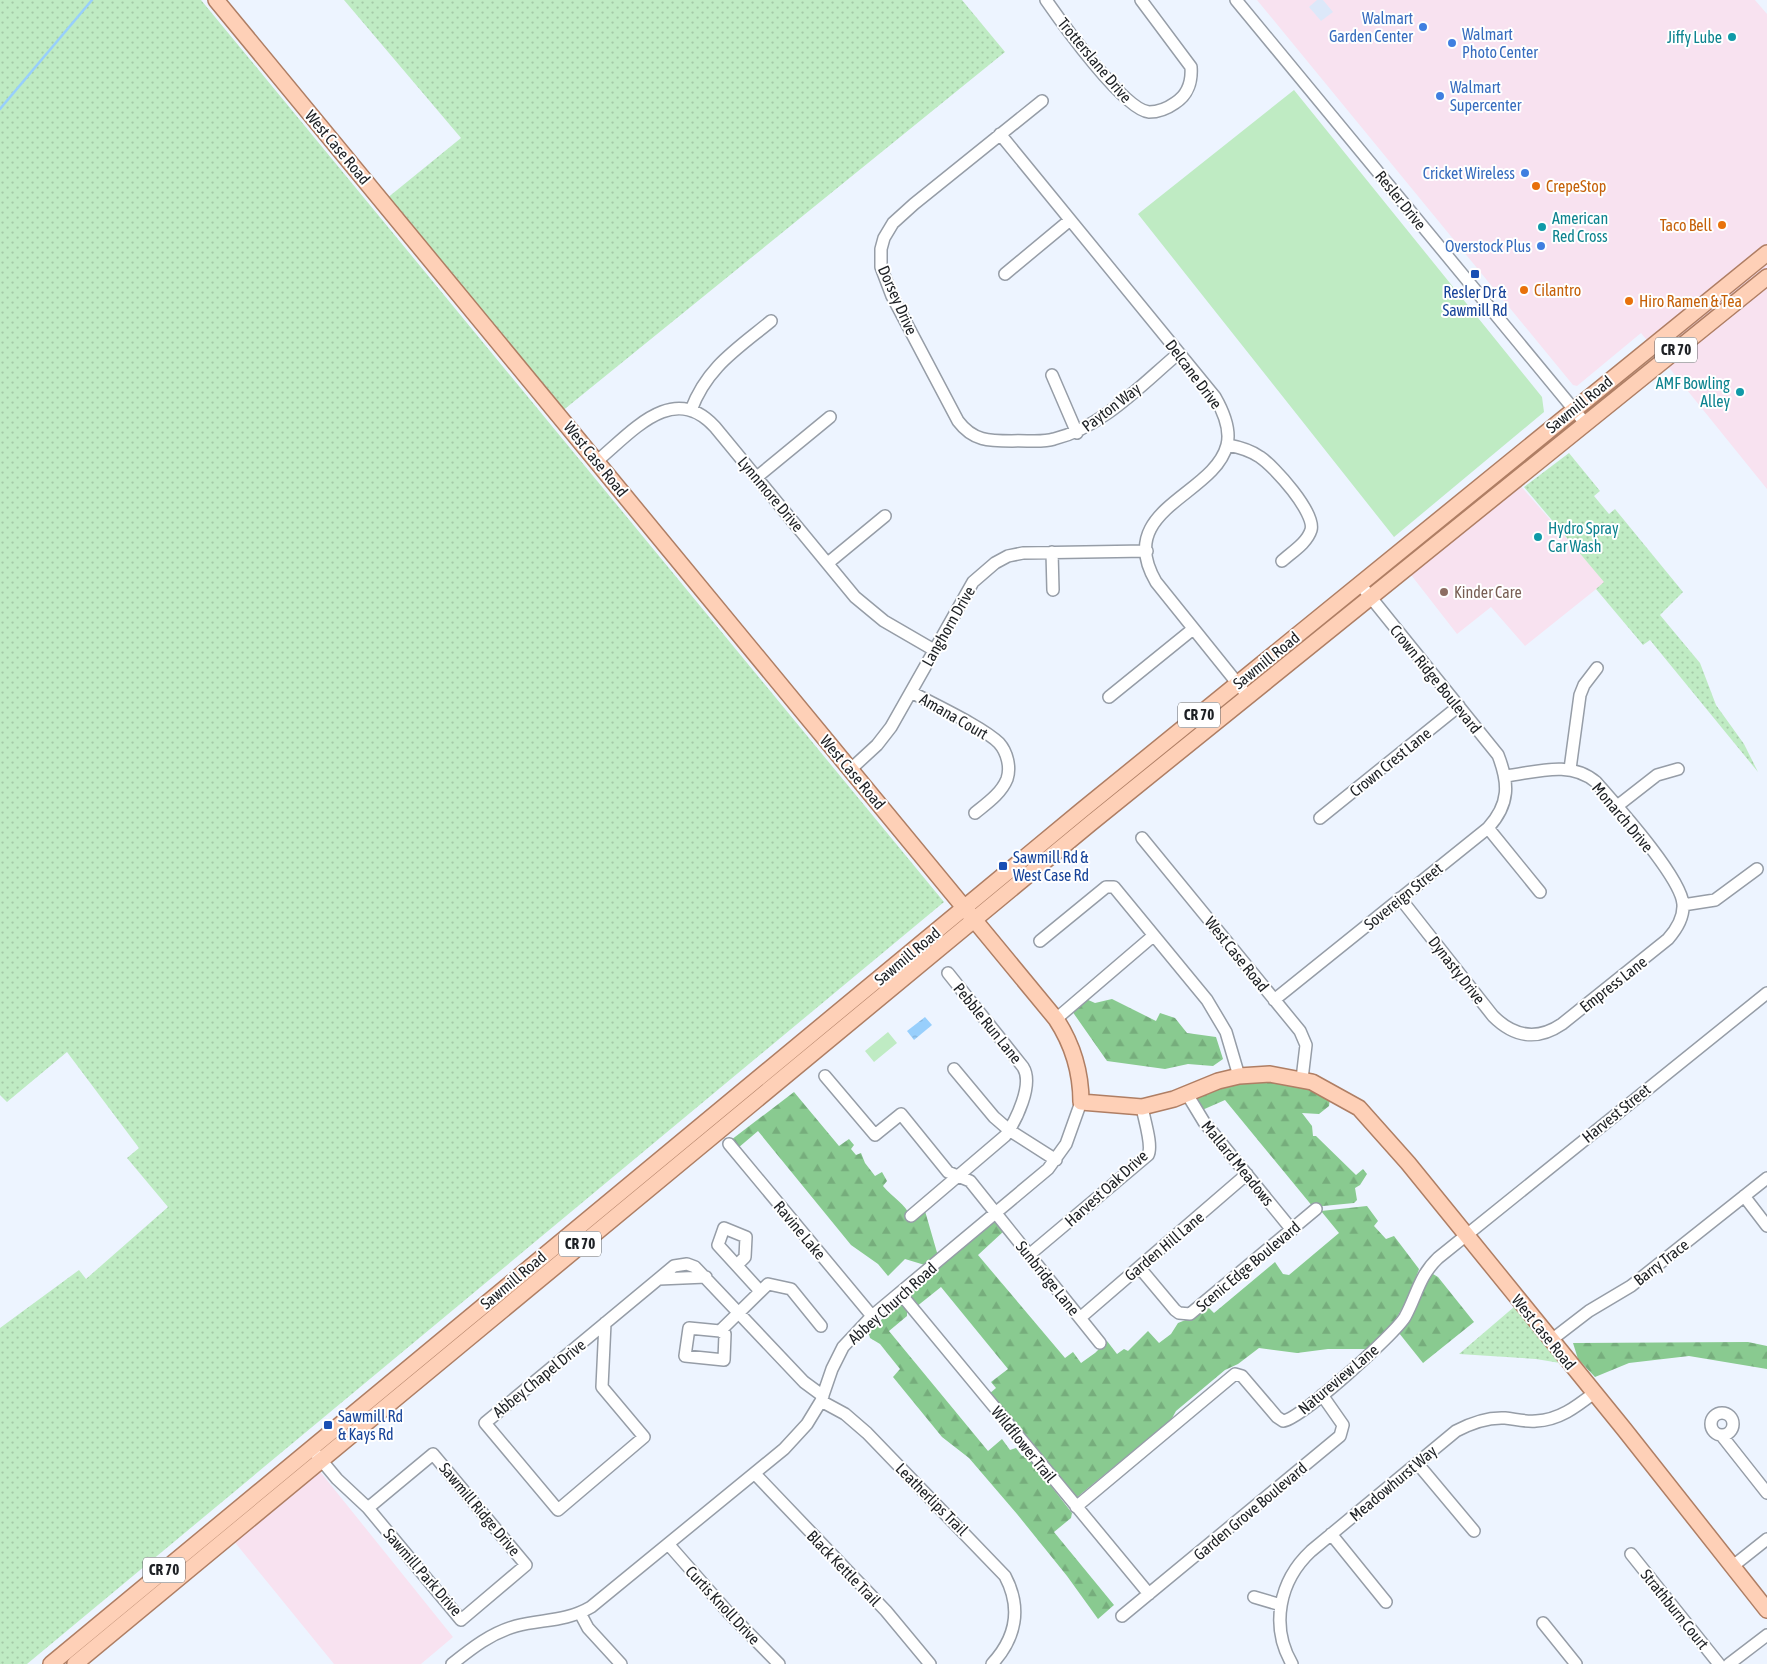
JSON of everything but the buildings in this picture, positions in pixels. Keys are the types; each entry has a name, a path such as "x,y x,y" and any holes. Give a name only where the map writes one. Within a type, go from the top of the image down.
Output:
{"main road":[{"name":"West Case Road","path":"216,0 970,914"},
{"name":"Sawmill Road","path":"1365,590 1573,409 1767,253"},
{"name":"Sawmill Road","path":"51,1664 316,1454 1365,590 1585,423 1767,277"},
{"name":"Abbey Church Road","path":"970,914 1056,1019 1073,1050 1080,1083 1081,1102"},
{"name":"West Case Road","path":"1081,1102 1142,1107 1187,1094 1218,1081 1239,1076 1270,1074 1302,1079 1322,1086 1359,1108 1466,1235 1767,1610"},
{"name":"Sawmill Road","path":"75,1664 316,1454"}],"street":[{"name":"Trotterslane Drive","path":"1046,0 1071,35 1121,94 1133,106 1149,112 1166,109 1178,102 1187,91 1192,79 1191,67 1141,0"},
{"name":"Resler Drive","path":"1236,0 1585,423"},
{"name":"Dorsey Drive","path":"1003,441 976,438 968,433 958,421 892,296 880,262 884,238 893,223 1042,101"},
{"name":"Delcane Drive","path":"1000,134 1222,408 1226,420 1228,445"},
{"path":"1005,274 1070,220"},
{"path":"597,461 658,414 679,407 691,410 704,381 714,369 770,321"},
{"name":"Payton Way","path":"1003,441 1052,440 1077,433 1098,420 1179,353"},
{"path":"1052,375 1077,433"},
{"name":"Lynnmore Drive","path":"691,410 710,422 856,597 871,611 934,650"},
{"path":"757,477 830,417"},
{"path":"1242,690 1192,629 1152,575 1147,551 1148,540 1156,520 1170,504 1217,464 1228,445 1251,452 1267,462 1309,515 1312,526 1308,537 1282,561"},
{"path":"828,563 885,516"},
{"name":"Langhorn Drive","path":"851,769 884,737 966,593 983,571 995,562 1015,554 1147,551"},
{"path":"1052,552 1053,590"},
{"name":"Crown Ridge Boulevard","path":"1365,590 1498,755 1506,776"},
{"path":"1109,697 1192,629"},
{"path":"1506,776 1570,768 1580,695 1584,685 1597,668"},
{"name":"Amana Court","path":"911,692 986,734 1000,744 1005,752 1009,770 1007,779 996,795 975,813"},
{"name":"Crown Crest Lane","path":"1320,818 1459,706"},
{"name":"Monarch Drive","path":"1570,768 1588,776 1616,806 1673,878 1683,905"},
{"path":"1616,806 1657,775 1678,769"},
{"name":"Sovereign Street","path":"1274,1000 1488,828 1504,800 1506,776"},
{"path":"1488,828 1540,892"},
{"name":"West Case Road","path":"1142,838 1304,1039 1306,1054 1302,1079"},
{"path":"1683,905 1715,900 1757,868"},
{"path":"1040,941 1106,887 1112,886 1206,1000 1226,1032 1239,1076"},
{"name":"Dynasty Drive","path":"1400,898 1494,1016 1505,1027 1520,1034"},
{"name":"Empress Lane","path":"1520,1034 1537,1035 1556,1028 1634,967 1672,935 1681,920 1683,905"},
{"path":"1056,1019 1153,936"},
{"name":"Pebble Run Lane","path":"911,1216 1005,1136 1015,1122 1027,1078 1026,1072 948,973"},
{"name":"Harvest Street","path":"1466,1235 1767,993"},
{"path":"954,1069 994,1117 1009,1130 1056,1160"},
{"name":"Sunbridge Lane","path":"825,1076 875,1135 901,1114 948,1172 970,1181 1100,1343"},
{"name":"Mallard Meadows","path":"1187,1094 1204,1122 1292,1230"},
{"name":"Abbey Church Road","path":"452,1664 475,1645 502,1631 517,1626 555,1621 580,1614 604,1598 755,1474 799,1434 822,1399 832,1369 843,1347 872,1316 1038,1178 1056,1160 1068,1138 1081,1102"},
{"name":"Harvest Oak Drive","path":"1029,1255 1148,1155 1151,1147 1142,1107"},
{"name":"Ravine Lake","path":"729,1144 872,1316"},
{"name":"Garden Hill Lane","path":"1080,1318 1247,1174"},
{"name":"Barry Trace","path":"1550,1341 1589,1311 1631,1286 1767,1178"},
{"path":"1744,1196 1767,1226"},
{"name":"Scenic Edge Boulevard","path":"1139,1267 1175,1310 1180,1314 1190,1314 1316,1209"},
{"name":"Natureview Lane","path":"1076,1507 1234,1374 1242,1376 1277,1417 1284,1421 1322,1396 1392,1334 1404,1318 1426,1269 1466,1235"},
{"name":"Abbey Chapel Drive","path":"605,1324 602,1387 644,1437 558,1510 485,1423 674,1266 687,1264 695,1267 822,1399"},
{"path":"737,1266 760,1291"},
{"path":"720,1331 738,1311 768,1284 790,1289 821,1326"},
{"name":"Wildflower Trail","path":"900,1293 1149,1594"},
{"name":"Meadowhurst Way","path":"1292,1664 1285,1650 1280,1630 1281,1605 1286,1587 1294,1570 1331,1534 1451,1434 1468,1424 1494,1418 1535,1422 1548,1420 1567,1413 1594,1393"},
{"name":"Garden Grove Boulevard","path":"1122,1616 1340,1436 1343,1425 1322,1396"},
{"name":"Leatherlips Trail","path":"822,1399 845,1414 867,1432 997,1564 1012,1588 1016,1616 1009,1642 992,1664"},
{"path":"1722,1436 1767,1494"},
{"name":"Sawmill Park Drive","path":"316,1454 337,1479 368,1508 461,1620 526,1565"},
{"name":"Sawmill Ridge Drive","path":"368,1508 434,1454 526,1565"},
{"path":"1417,1463 1474,1532"},
{"name":"Black Kettle Trail","path":"755,1474 886,1611 930,1664"},
{"path":"1331,1534 1386,1602"},
{"path":"1733,1566 1767,1540"},
{"name":"Curtis Knoll Drive","path":"669,1545 717,1600 779,1664"},
{"name":"Strathburn Court","path":"1631,1554 1719,1664"},
{"path":"1254,1597 1281,1605"},
{"path":"580,1614 598,1640 621,1664"},
{"path":"1543,1622 1576,1664"},
{"path":"1730,1664 1767,1635"}],"shaded area":[{"path":"1257,0 1755,0 1767,14 1767,489 1641,333 1577,386 1573,385"},
{"path":"1317,0 1323,0 1333,12 1321,21 1309,7"},
{"path":"1518,483 1605,582 1525,646 1491,607 1457,634 1408,571"},
{"path":"318,1469 453,1637 421,1664 334,1664 233,1540"}],"green space":[{"path":"0,0 201,0 944,902 27,1664 0,1664 0,1328 79,1270 86,1279 168,1207 127,1158 139,1148 67,1052 7,1102 0,1095"},
{"path":"344,0 962,0 1005,52 561,412 386,199 461,138"},
{"path":"1294,90 1542,397 1544,412 1394,537 1138,214"},
{"path":"1569,453 1600,491 1594,496 1609,514 1615,509 1683,592 1660,615 1700,663 1716,705 1744,744 1758,772 1650,640 1643,645 1596,589 1604,582 1524,487"},
{"path":"1086,999 1095,1003 1112,999 1156,1021 1160,1013 1175,1018 1187,1033 1216,1037 1223,1059 1213,1066 1188,1064 1165,1069 1107,1061 1072,1011"},
{"path":"888,1032 897,1043 874,1062 865,1051"},
{"path":"1257,1080 1294,1082 1330,1098 1329,1106 1319,1114 1302,1113 1312,1126 1313,1136 1316,1136 1356,1175 1363,1169 1367,1174 1360,1185 1355,1188 1357,1200 1354,1203 1313,1207 1225,1100 1200,1111 1192,1099 1210,1091"},
{"path":"794,1092 839,1146 849,1139 854,1145 851,1149 856,1155 861,1153 865,1163 875,1176 882,1172 887,1181 883,1186 902,1204 911,1218 925,1211 938,1256 928,1266 905,1259 888,1276 878,1264 851,1245 758,1131 738,1148 731,1140"},
{"path":"1367,1206 1378,1221 1374,1226 1386,1239 1394,1236 1419,1269 1410,1295 1390,1329 1368,1349 1328,1349 1297,1353 1259,1348 1238,1364 1225,1370 1176,1411 1171,1420 1076,1498 989,1394 996,1388 991,1382 1008,1369 941,1287 916,1307 905,1294 995,1220 1004,1231 978,1255 1065,1358 1073,1352 1081,1363 1107,1341 1117,1354 1124,1349 1128,1351 1148,1331 1159,1343 1171,1334 1178,1323 1193,1317 1207,1306 1214,1313 1275,1262 1283,1274 1289,1275 1339,1233 1321,1211"},
{"path":"1428,1271 1438,1277 1474,1322 1423,1363 1399,1333"},
{"path":"901,1303 907,1311 907,1316 889,1331 988,1451 1002,1439 1010,1450 1016,1448 1022,1456 1027,1455 1072,1513 1071,1518 1054,1532 1114,1605 1098,1619 1067,1576 1017,1514 969,1458 942,1437 893,1377 900,1369 880,1344 870,1338 868,1331"},
{"path":"1514,1307 1560,1363 1536,1359 1459,1354"},
{"path":"1748,1342 1767,1346 1767,1369 1689,1356 1629,1363 1595,1377 1578,1359 1573,1343"}],"water":[{"path":"925,1017 932,1025 914,1040 907,1031"}],"waterway":[{"path":"0,109 92,0"}],"place":[{"name":"Walmart Garden Center","path":"1423,27"},
{"name":"Jiffy Lube","path":"1732,37"},
{"name":"Walmart Photo Center","path":"1452,43"},
{"name":"Walmart Supercenter","path":"1440,96"},
{"name":"Cricket Wireless","path":"1525,173"},
{"name":"CrepeStop","path":"1536,186"},
{"name":"Taco Bell","path":"1722,225"},
{"name":"American Red Cross","path":"1542,227"},
{"name":"Overstock Plus","path":"1541,246"},
{"name":"Resler Dr & Sawmill Rd","path":"1475,274"},
{"name":"Cilantro","path":"1524,290"},
{"name":"Hiro Ramen & Tea","path":"1629,301"},
{"name":"AMF Bowling Alley","path":"1740,392"},
{"name":"Hydro Spray Car Wash","path":"1538,537"},
{"name":"Kinder Care","path":"1444,592"},
{"name":"Sawmill Rd & West Case Rd","path":"1003,866"},
{"name":"Sawmill Rd & Kays Rd","path":"328,1425"}]}
